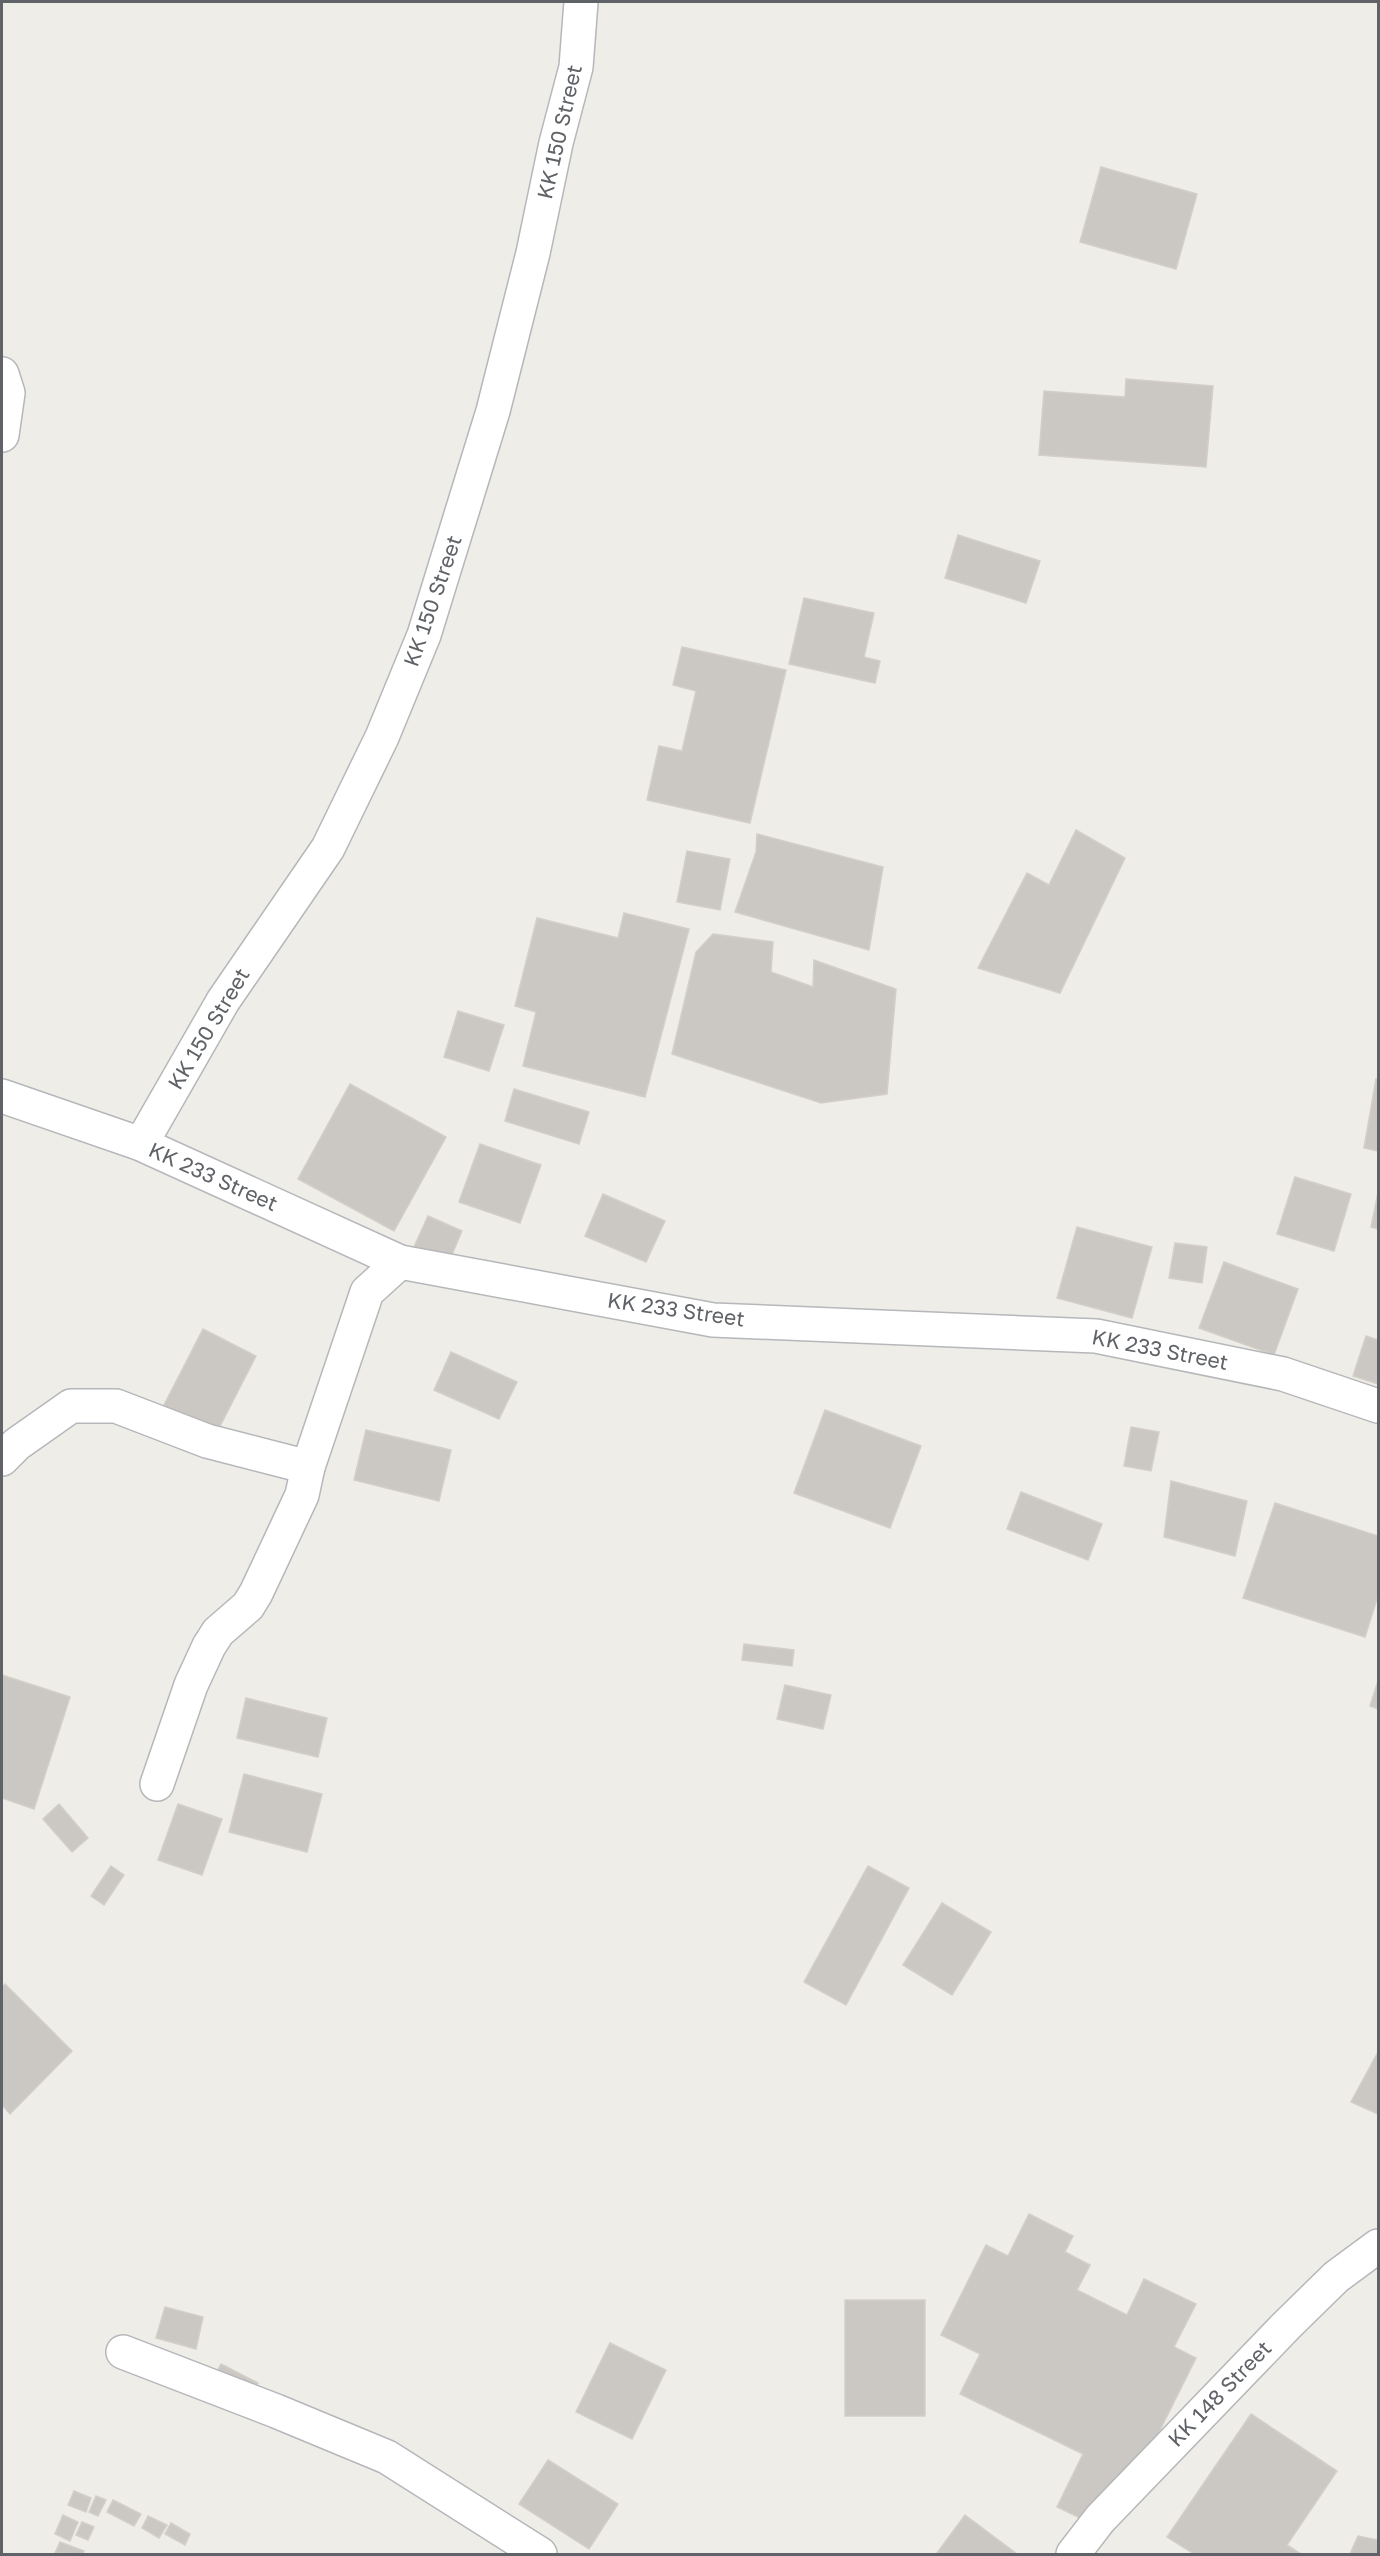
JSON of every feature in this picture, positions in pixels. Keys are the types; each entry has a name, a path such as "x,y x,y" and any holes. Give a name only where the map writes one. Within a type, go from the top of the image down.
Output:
{"street":[{"name":"KK 150 Street","path":"141,1144 222,1001 328,848 382,737 424,635 494,411 533,253 555,143 576,67 581,2"},
{"path":"2,374 8,393 2,435"},
{"name":"KK 233 Street","path":"2,1096 141,1144 400,1262 713,1320 1095,1336 1283,1374 1378,1406"},
{"path":"157,1784 191,1685 209,1646 218,1632 248,1606 302,1495 308,1467 367,1292 400,1262"},
{"path":"2,1459 17,1444 70,1406 116,1406 207,1441 308,1467"},
{"name":"KK 148 Street","path":"1073,2554 1100,2519 1237,2376 1336,2277 1378,2246"},
{"path":"123,2352 276,2410 387,2457 540,2554"}],"building":[{"path":"1101,167 1197,194 1176,269 1080,242"},
{"path":"1126,379 1213,386 1206,467 1039,455 1044,391 1125,397"},
{"path":"958,535 1040,561 1026,603 945,578"},
{"path":"804,598 874,613 864,657 880,661 875,683 789,664"},
{"path":"682,647 786,670 750,823 647,800 659,746 682,751 696,691 673,685"},
{"path":"1076,830 1125,858 1060,993 978,968 1027,873 1049,885"},
{"path":"757,834 883,867 869,950 735,912 756,852"},
{"path":"687,851 730,859 720,910 677,902"},
{"path":"624,913 689,929 645,1097 523,1066 536,1012 515,1006 537,918 618,938"},
{"path":"713,934 773,942 771,972 813,987 814,960 896,989 887,1094 821,1103 672,1054 696,952"},
{"path":"458,1011 504,1025 489,1071 444,1057"},
{"path":"1376,1079 1378,1080 1378,1151 1364,1148"},
{"path":"350,1084 446,1137 394,1231 298,1179"},
{"path":"514,1089 589,1112 579,1144 505,1121"},
{"path":"480,1144 541,1165 520,1223 459,1202"},
{"path":"1295,1177 1351,1194 1334,1251 1277,1234"},
{"path":"1378,1193 1378,1229 1371,1227"},
{"path":"603,1194 665,1221 646,1262 585,1236"},
{"path":"428,1216 462,1231 448,1264 413,1249"},
{"path":"1077,1227 1152,1247 1132,1318 1057,1298"},
{"path":"1175,1243 1207,1247 1202,1283 1169,1278"},
{"path":"1224,1262 1298,1289 1274,1355 1199,1328"},
{"path":"203,1329 256,1356 216,1434 163,1407"},
{"path":"1366,1336 1378,1340 1378,1384 1353,1376"},
{"path":"451,1352 517,1382 499,1419 434,1390"},
{"path":"825,1410 921,1446 890,1528 794,1493"},
{"path":"1131,1427 1159,1432 1151,1471 1124,1466"},
{"path":"366,1430 451,1450 439,1501 354,1480"},
{"path":"1171,1481 1247,1501 1235,1556 1164,1537"},
{"path":"1021,1492 1102,1524 1088,1560 1007,1529"},
{"path":"1275,1503 1378,1536 1378,1596 1365,1637 1243,1598"},
{"path":"744,1644 794,1650 792,1666 742,1660"},
{"path":"2,1675 70,1697 34,1809 2,1798"},
{"path":"1378,1681 1378,1709 1370,1706"},
{"path":"785,1685 831,1695 823,1729 777,1719"},
{"path":"246,1698 327,1718 318,1757 237,1738"},
{"path":"244,1774 322,1794 307,1852 229,1832"},
{"path":"59,1804 88,1838 72,1852 43,1819"},
{"path":"178,1804 222,1819 202,1875 158,1860"},
{"path":"111,1866 124,1875 104,1905 91,1896"},
{"path":"868,1866 909,1888 846,2005 804,1982"},
{"path":"942,1903 991,1932 952,1995 903,1965"},
{"path":"5,1984 72,2051 10,2114 2,2105 2,1987"},
{"path":"1378,2052 1378,2114 1351,2102"},
{"path":"1029,2214 1073,2236 1065,2252 1090,2265 1077,2290 1127,2315 1144,2279 1196,2304 1174,2347 1196,2358 1109,2532 1057,2507 1083,2454 960,2394 980,2354 941,2335 986,2245 1008,2256"},
{"path":"845,2300 925,2300 925,2416 845,2416"},
{"path":"165,2307 203,2317 196,2349 156,2338"},
{"path":"610,2343 666,2370 632,2439 576,2412"},
{"path":"221,2364 258,2383 244,2410 207,2391"},
{"path":"1251,2414 1337,2471 1287,2545 1301,2554 1194,2554 1167,2537"},
{"path":"548,2460 618,2504 589,2549 519,2504"},
{"path":"74,2491 91,2498 86,2512 68,2505"},
{"path":"96,2496 106,2500 98,2516 89,2512"},
{"path":"113,2500 141,2514 134,2526 107,2512"},
{"path":"63,2515 78,2522 70,2541 55,2534"},
{"path":"965,2515 1017,2554 937,2553"},
{"path":"148,2516 167,2525 159,2538 142,2528"},
{"path":"82,2522 94,2527 88,2540 76,2535"},
{"path":"171,2523 190,2534 185,2545 165,2534"},
{"path":"1358,2536 1378,2540 1378,2554 1350,2554"},
{"path":"60,2542 84,2551 82,2554 55,2553"}]}
